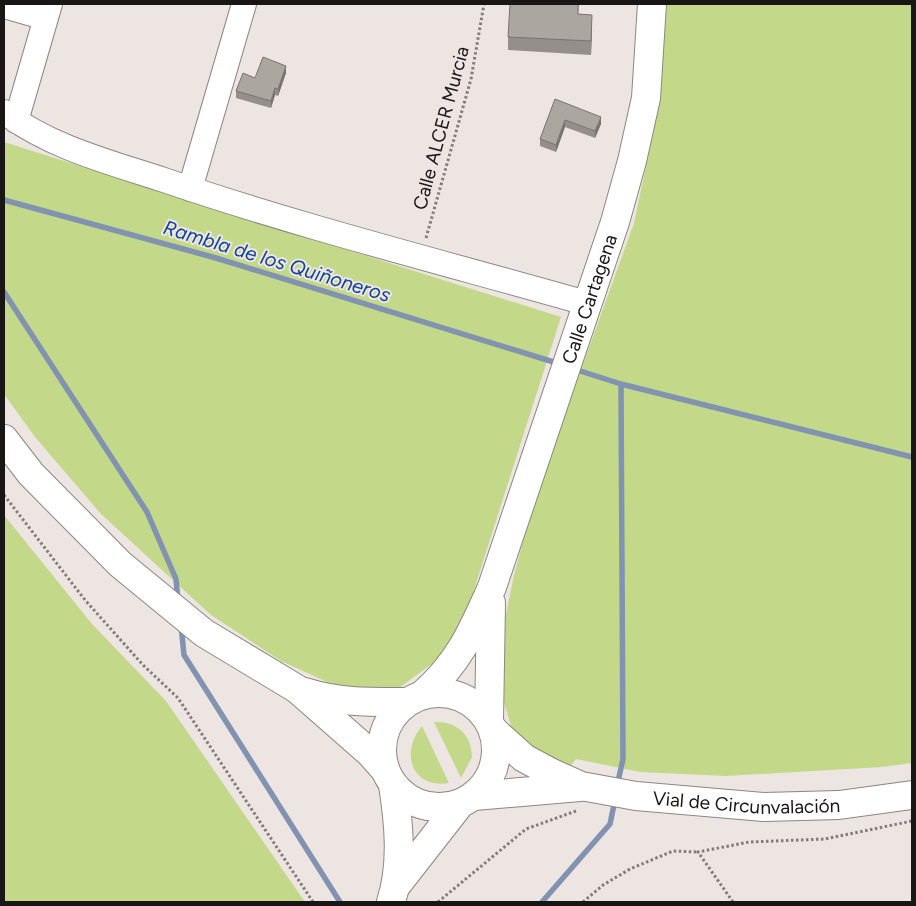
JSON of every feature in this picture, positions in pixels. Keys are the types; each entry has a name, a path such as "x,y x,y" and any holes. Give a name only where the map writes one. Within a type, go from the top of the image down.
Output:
{"main road":[{"name":"Calle Cartagena","path":"415,698 453,664 468,640 492,587 614,222 632,161 646,98 652,4"},
{"path":"4,439 31,474 120,564 204,633 297,689 364,748 409,799 418,804 439,808 467,800"},
{"name":"Calle Cartagena","path":"491,725 488,638 492,587"},
{"path":"297,689 328,699 350,702 415,698 441,692 460,696 477,706 491,725 497,748 495,766 487,783 467,800 393,895"},
{"path":"393,895 400,844 389,777 382,755 382,740 387,725 396,712 415,698"},
{"name":"Vial de Circunvalación","path":"491,725 524,758 587,794"},
{"name":"Vial de Circunvalación","path":"467,800 587,794 636,796 764,807 839,805 912,795"}],"street":[{"path":"190,189 244,4"},
{"path":"4,6 48,11 10,116 71,148 190,189 420,257 586,303"}],"path":[{"name":"Calle ALCER Murcia","path":"420,257 471,79 484,4"},
{"path":"4,496 85,600 143,665 178,698 313,902"},
{"path":"438,902 526,829 563,817 587,794"},
{"path":"583,902 603,885 630,869 673,851 698,852 749,842 825,839 912,821"},
{"path":"698,852 733,902"}],"green space":[{"path":"664,4 912,4 912,763 882,767 726,776 640,772 576,759 566,772 514,736 500,689 498,653 514,575 535,497 634,223 653,133 663,58"},
{"path":"4,142 561,317 473,593 458,634 437,660 399,688 364,691 327,682 281,661 211,615 101,514 35,437 4,394"},
{"path":"4,515 92,624 166,701 305,902 4,902"},
{"path":"434,722 442,722 456,727 466,736 469,742 472,757 461,778"},
{"path":"422,726 449,783 436,783 426,780 418,774 413,766 411,757 412,747 415,736"}],"building":[{"path":"510,4 578,4 578,14 592,15 591,41 508,37"},
{"path":"263,57 286,66 278,89 275,88 271,101 236,91 243,73 255,78"},
{"path":"555,99 601,117 595,131 565,120 556,145 540,139"}],"waterway":[{"name":"Rambla de los Quiñoneros","path":"4,200 216,258 560,364"},
{"path":"4,292 147,512 176,579 178,601"},
{"path":"574,369 621,384 912,457"},
{"path":"617,786 623,759 621,384"},
{"path":"181,625 184,655 340,902"},
{"path":"542,902 610,824 615,800"}]}
